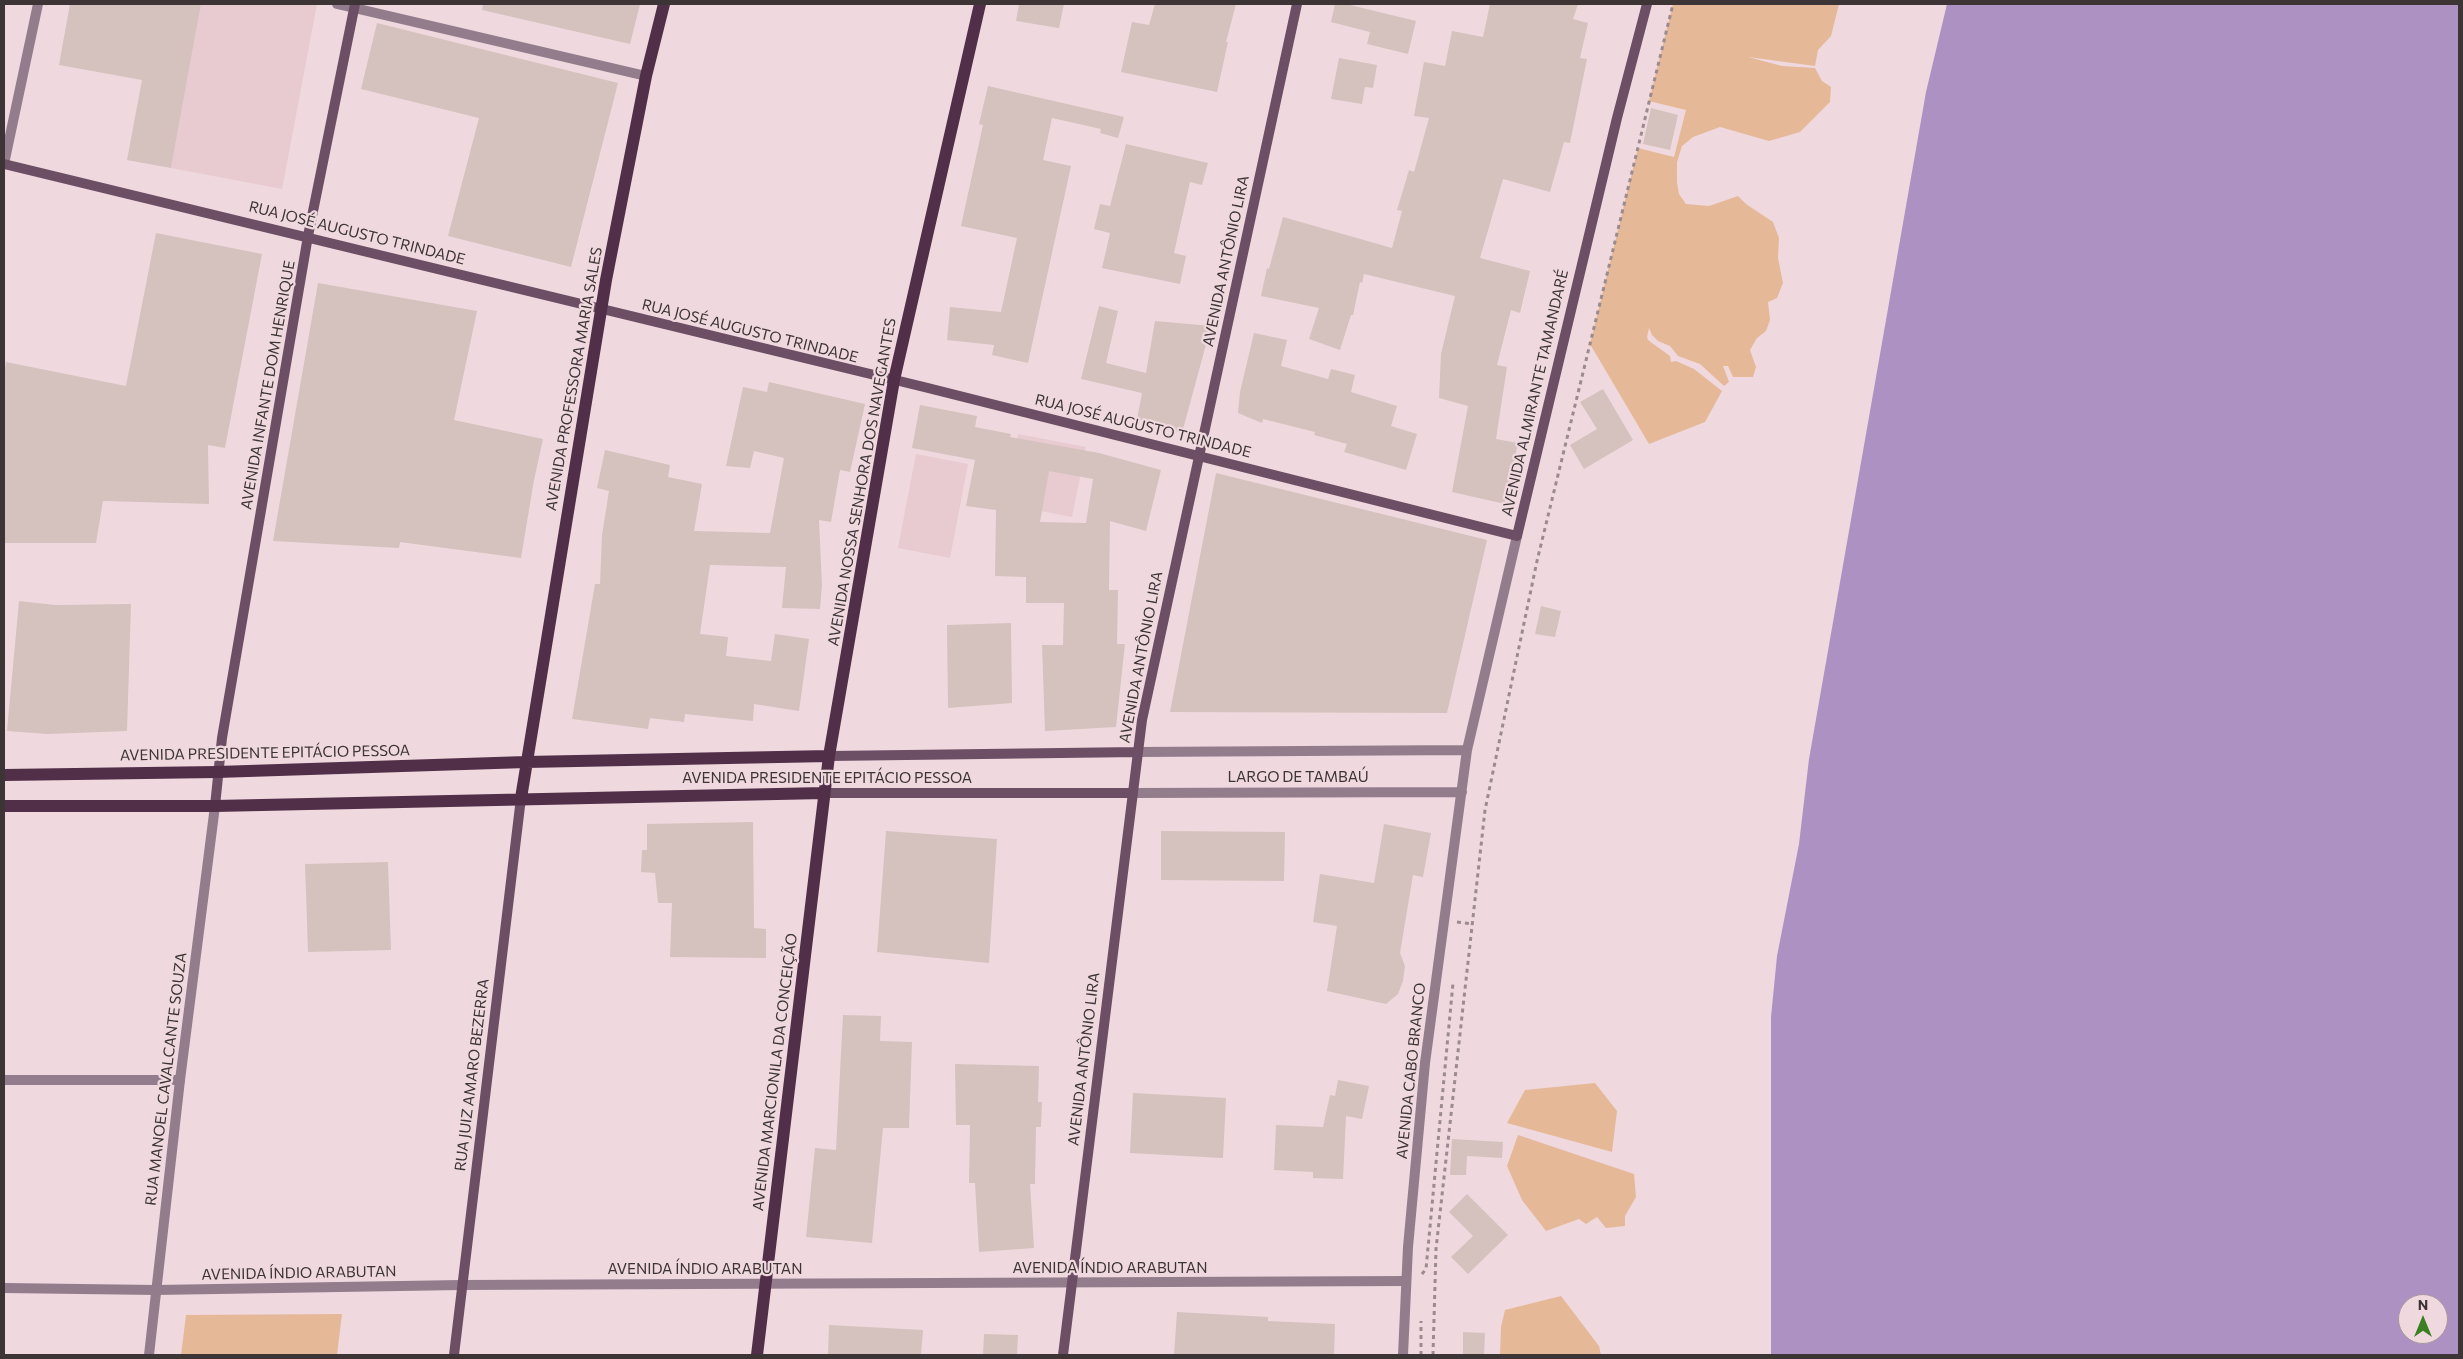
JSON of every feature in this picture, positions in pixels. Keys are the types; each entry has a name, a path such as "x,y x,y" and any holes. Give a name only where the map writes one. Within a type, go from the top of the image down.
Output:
{"main road":[{"name":"AVENIDA PROFESSORA MARIA SALES","path":"526,762 601,310 646,76 664,4"},
{"name":"AVENIDA NOSSA SENHORA DOS NAVEGANTES","path":"824,793 894,380 980,4"},
{"name":"AVENIDA ANTÔNIO LIRA","path":"1063,1355 1142,720 1297,4"},
{"name":"AVENIDA ALMIRANTE TAMANDARÉ","path":"1517,536 1612,137 1647,4"},
{"name":"AVENIDA INFANTE DOM HENRIQUE","path":"215,806 217,772 308,236 354,6"},
{"name":"RUA JOSÉ AUGUSTO TRINDADE","path":"4,165 308,236 601,310 1199,455 1517,536"},
{"name":"AVENIDA PRESIDENTE EPITÁCIO PESSOA","path":"4,775 217,772 526,762 1138,752"},
{"path":"521,798 526,762"},
{"name":"AVENIDA PRESIDENTE EPITÁCIO PESSOA","path":"4,806 215,806 824,793 1133,793"},
{"name":"AVENIDA MARCIONILA DA CONCEIÇÃO","path":"757,1355 824,793"},
{"name":"RUA JUIZ AMARO BEZERRA","path":"454,1355 521,798"}],"street":[{"path":"4,165 38,4"},
{"path":"337,4 354,6 646,76"},
{"name":"AVENIDA ALMIRANTE TAMANDARÉ","path":"1462,792 1467,750 1517,536"},
{"name":"LARGO DE TAMBAÚ","path":"1138,752 1467,750"},
{"name":"LARGO DE TAMBAÚ","path":"1133,793 1462,792"},
{"name":"AVENIDA CABO BRANCO","path":"1402,1355 1406,1281 1425,1063 1462,792"},
{"name":"RUA MANOEL CAVALCANTE SOUZA","path":"149,1355 180,1080 215,806"},
{"path":"4,1080 180,1080"},
{"name":"AVENIDA ÍNDIO ARABUTAN","path":"4,1288 156,1290 461,1285 1406,1281"}],"path":[{"path":"1433,1355 1436,1249 1485,810 1537,561 1673,4"},
{"path":"1458,932 1460,913"},
{"path":"1419,1277 1426,1269 1453,982"},
{"path":"1420,1318 1421,1355"}],"shaded area":[{"path":"201,4 317,4 282,189 171,168"},
{"path":"1673,4 1839,4 1831,36 1818,50 1815,66 1748,57 1782,66 1815,68 1822,81 1831,87 1830,102 1800,132 1769,141 1720,127 1693,137 1682,146 1677,162 1677,182 1679,194 1686,204 1709,206 1738,196 1746,204 1773,222 1779,238 1778,258 1783,283 1777,298 1768,302 1770,320 1766,331 1757,338 1750,350 1756,367 1753,377 1733,377 1728,366 1723,366 1729,382 1724,386 1700,364 1678,356 1670,346 1658,341 1652,335 1649,328 1648,340 1670,356 1671,362 1676,361 1694,369 1722,391 1705,422 1649,444 1590,344 1638,148 1674,157 1686,110 1649,101"},
{"path":"1947,4 2459,4 2459,1355 1771,1355 1771,1017 1777,956 1799,844 1809,759 1926,92"},
{"path":"1018,434 1086,447 1072,517 1005,504"},
{"path":"916,454 968,464 950,558 898,548"},
{"path":"1595,1083 1617,1111 1612,1152 1507,1123 1525,1090"},
{"path":"1518,1135 1634,1174 1636,1197 1625,1216 1625,1226 1606,1228 1597,1217 1586,1224 1579,1219 1546,1231 1522,1200 1507,1166"},
{"path":"1561,1296 1599,1346 1601,1355 1500,1355 1501,1327 1505,1310"},
{"path":"342,1314 337,1355 181,1355 186,1315"}],"building":[{"path":"70,4 201,4 171,168 127,160 142,80 59,65"},
{"path":"483,4 640,4 630,44 482,10"},
{"path":"1019,4 1064,4 1059,28 1016,21"},
{"path":"1155,4 1236,4 1226,42 1228,42 1217,92 1121,72 1132,22 1149,25"},
{"path":"1335,4 1346,4 1416,21 1408,54 1367,44 1370,32 1331,22"},
{"path":"1490,4 1578,4 1573,19 1588,23 1580,58 1587,59 1570,143 1564,142 1550,192 1503,179 1480,258 1530,271 1520,313 1511,310 1497,365 1507,367 1496,439 1518,443 1505,504 1452,492 1468,406 1439,398 1441,354 1455,296 1364,274 1362,283 1360,282 1353,315 1351,315 1340,350 1309,339 1319,308 1261,296 1267,268 1269,269 1283,217 1392,248 1402,211 1397,210 1409,170 1414,172 1429,118 1414,116 1424,62 1445,66 1452,31 1483,37"},
{"path":"377,23 618,83 571,267 448,236 479,118 361,89"},
{"path":"1339,58 1377,65 1373,88 1365,87 1362,104 1331,99"},
{"path":"988,86 1124,117 1118,138 1100,133 1101,129 1052,118 1043,160 1071,166 1028,363 992,355 994,345 947,340 950,307 1001,312 1017,238 961,226 983,125 979,124"},
{"path":"1651,108 1678,115 1670,150 1643,144"},
{"path":"1126,144 1208,163 1202,185 1190,182 1174,253 1186,256 1180,284 1102,268 1110,233 1094,229 1100,204 1110,206"},
{"path":"156,233 262,254 225,448 208,445 209,504 103,501 96,543 4,543 4,375 6,362 126,386"},
{"path":"318,283 477,311 454,420 543,439 521,558 400,542 399,548 273,541"},
{"path":"1099,306 1118,311 1106,363 1146,373 1155,321 1211,326 1182,433 1137,419 1142,393 1081,379"},
{"path":"1254,333 1287,340 1281,366 1328,379 1331,369 1355,375 1351,392 1397,406 1391,426 1417,434 1406,470 1344,452 1347,444 1314,435 1315,432 1263,419 1262,423 1238,413 1240,392"},
{"path":"769,382 865,404 850,472 840,470 831,522 819,520 822,585 820,609 782,608 786,567 710,565 700,634 728,637 726,656 771,661 775,634 809,639 799,711 754,704 753,721 685,714 684,722 650,718 648,729 572,719 595,584 600,584 602,535 609,491 597,488 605,450 670,465 668,477 702,484 694,531 770,533 784,458 754,451 750,468 726,466 743,387 767,392"},
{"path":"1603,389 1633,440 1584,469 1570,445 1597,429 1580,402"},
{"path":"920,405 977,416 975,427 1011,434 1010,437 1099,453 1161,470 1146,531 1110,521 1109,590 1118,590 1117,644 1125,644 1116,727 1045,731 1042,645 1063,645 1064,603 1026,603 1026,577 995,576 996,510 966,506 975,460 912,448","holes":["1049,471 1093,479 1086,523 1040,522"]},
{"path":"1216,473 1487,540 1447,713 1170,712"},
{"path":"19,601 55,605 131,604 127,731 47,734 7,731"},
{"path":"1541,606 1561,611 1555,637 1535,634"},
{"path":"1011,623 1012,703 948,708 947,625"},
{"path":"753,822 754,928 766,929 766,958 670,957 672,903 658,903 655,873 641,872 642,850 647,850 647,824"},
{"path":"1384,824 1431,833 1423,877 1413,875 1400,953 1405,966 1403,981 1398,994 1386,1004 1327,991 1337,926 1313,922 1320,874 1374,883"},
{"path":"886,831 997,839 989,963 877,952"},
{"path":"1161,831 1285,832 1284,881 1161,880"},
{"path":"388,862 391,950 308,952 305,864"},
{"path":"843,1015 881,1016 880,1041 912,1042 909,1128 883,1128 872,1243 806,1237 815,1148 836,1150"},
{"path":"955,1064 1039,1066 1038,1102 1042,1102 1041,1127 1036,1127 1035,1184 1030,1184 1034,1248 979,1252 975,1183 969,1183 970,1125 956,1125"},
{"path":"1338,1080 1369,1086 1362,1119 1346,1116 1343,1179 1313,1178 1313,1172 1274,1170 1276,1125 1323,1127 1330,1095 1335,1096"},
{"path":"1133,1093 1226,1098 1223,1158 1130,1153"},
{"path":"1452,1139 1503,1142 1502,1158 1467,1156 1466,1175 1450,1175"},
{"path":"1467,1194 1508,1235 1468,1274 1451,1257 1473,1236 1449,1212"},
{"path":"1177,1312 1268,1317 1268,1321 1335,1324 1334,1355 1174,1355"},
{"path":"829,1325 923,1330 921,1355 828,1355"},
{"path":"1463,1332 1485,1333 1484,1355 1463,1355"},
{"path":"984,1334 1018,1335 1017,1355 983,1355"}]}
